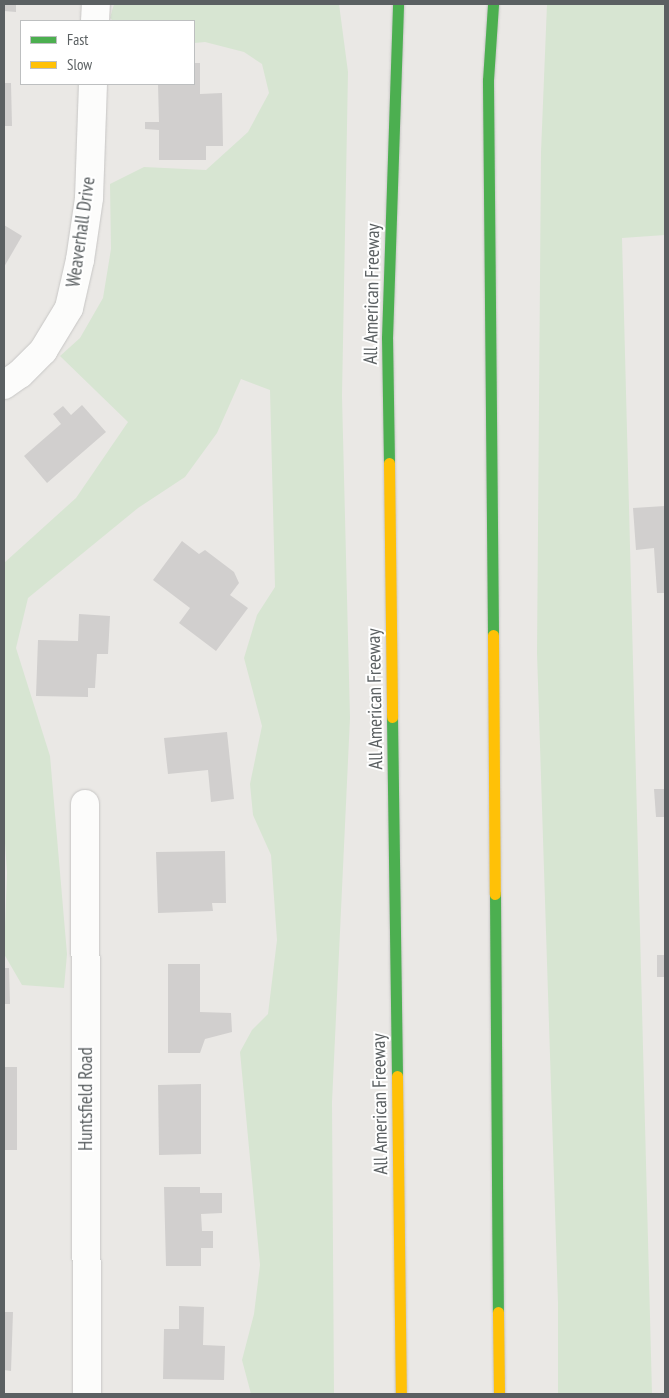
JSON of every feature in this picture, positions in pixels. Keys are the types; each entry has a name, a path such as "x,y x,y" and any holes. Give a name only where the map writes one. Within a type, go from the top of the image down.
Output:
{"highway":[{"name":"All American Freeway","path":"398,4 388,338 401,1394"},
{"path":"493,4 488,90 499,1394"}],"street":[{"path":"95,20 96,4"},
{"name":"Weaverhall Drive","path":"4,385 20,374 42,351 69,308 80,260 89,198 93,85"},
{"name":"Huntsfield Road","path":"85,804 87,1394"}],"green space":[{"path":"114,4 339,4 348,72 342,396 350,718 332,1102 334,1394 251,1394 242,1360 254,1314 260,1265 240,1052 252,1030 268,1014 277,940 271,855 253,815 250,784 262,726 244,658 257,615 275,587 270,390 241,379 217,433 185,477 138,508 28,598 16,648 50,756 67,954 64,988 22,985 4,954 7,873 4,828 4,563 76,498 128,422 60,356 80,338 103,298 111,249 110,184 144,167 206,170 248,132 269,93 262,64 244,52 205,42 195,43 195,20 112,20 110,18"},
{"path":"547,4 665,4 665,235 622,238 652,1394 558,1394 558,1303 537,653 541,152"}],"building":[{"path":"4,4 16,4 16,12 4,11"},
{"path":"195,63 200,63 200,94 222,93 223,146 206,146 206,160 159,160 159,130 145,129 145,122 159,122 158,85 195,85"},
{"path":"4,83 11,83 12,126 4,126"},
{"path":"4,225 22,236 4,267"},
{"path":"82,405 106,432 47,483 24,456 61,424 53,414 63,406 71,415"},
{"path":"665,506 665,593 657,593 654,548 636,550 633,508"},
{"path":"182,541 199,554 205,550 234,572 239,583 230,595 248,608 216,651 179,623 190,608 153,580"},
{"path":"79,614 110,616 108,654 97,654 95,688 88,688 88,697 36,696 38,640 78,641"},
{"path":"227,732 234,799 211,802 208,770 168,774 164,738"},
{"path":"654,789 665,789 665,817 656,817"},
{"path":"225,851 226,903 212,903 213,911 158,913 156,852"},
{"path":"657,955 665,955 665,977 657,977"},
{"path":"168,964 200,964 200,1012 231,1013 232,1032 205,1039 200,1053 168,1053"},
{"path":"4,968 9,968 10,1004 4,1004"},
{"path":"4,1067 17,1067 17,1150 4,1150"},
{"path":"201,1084 201,1154 159,1155 158,1085"},
{"path":"164,1187 200,1187 200,1193 222,1193 222,1213 201,1214 202,1231 213,1231 213,1248 201,1248 201,1266 166,1266"},
{"path":"179,1306 204,1307 203,1345 225,1346 224,1380 163,1379 164,1329 179,1329"},
{"path":"4,1312 13,1312 11,1371 4,1370"}],"traffic: fast":[{"path":"389,463 387,338 398,4"},
{"path":"493,4 488,80 493,635"},
{"path":"392,717 397,1076"},
{"path":"495,894 498,1312"}],"traffic: slow":[{"path":"389,463 392,717"},
{"path":"493,635 495,894"},
{"path":"397,1076 401,1394"},
{"path":"498,1312 499,1394"}]}
